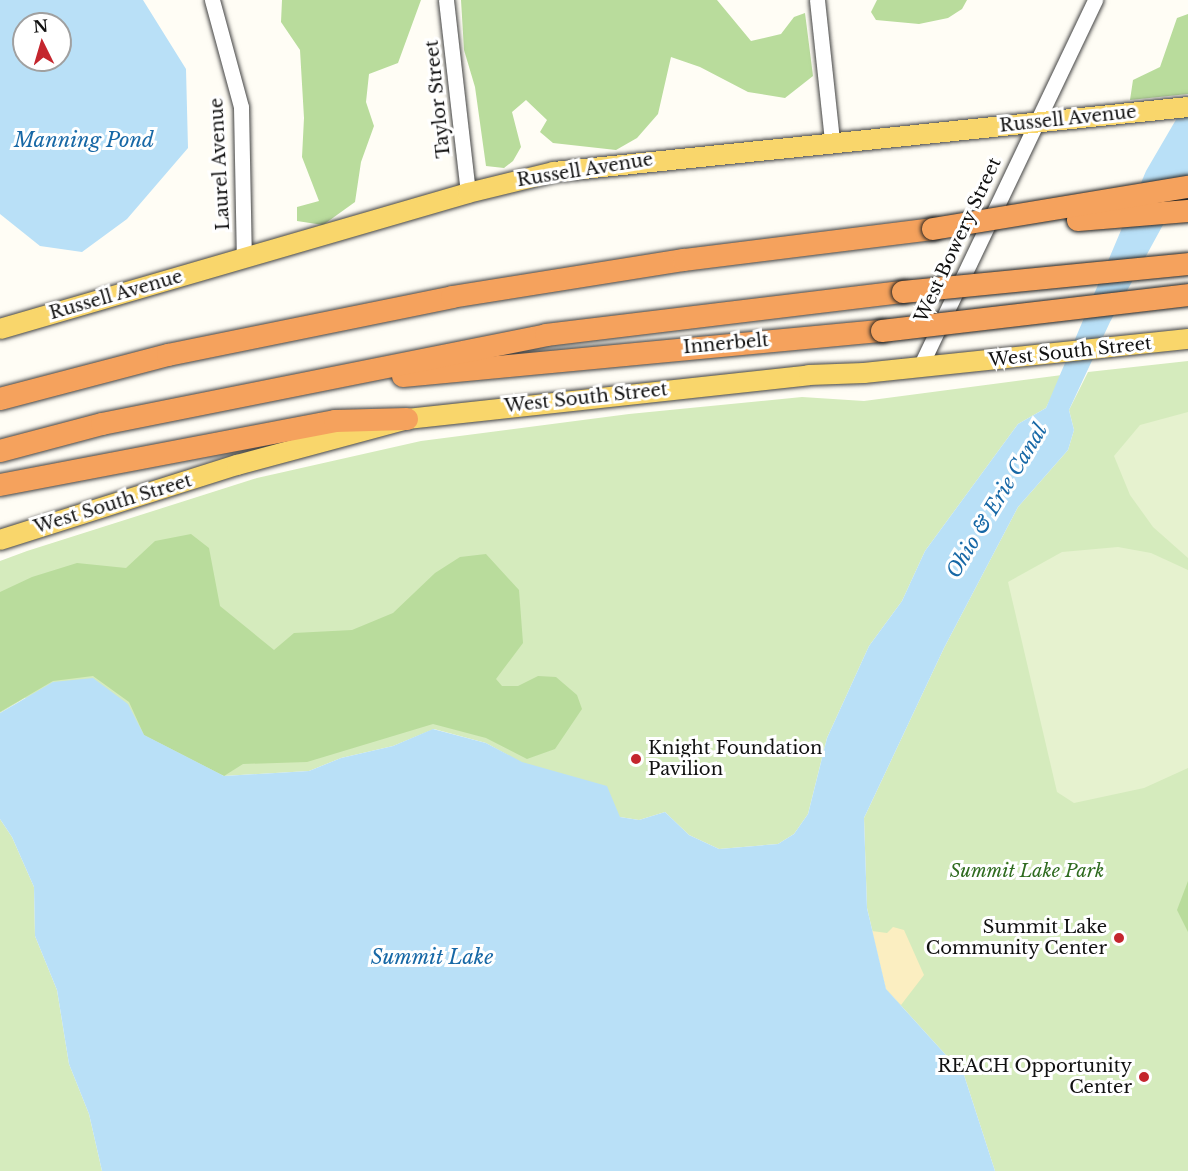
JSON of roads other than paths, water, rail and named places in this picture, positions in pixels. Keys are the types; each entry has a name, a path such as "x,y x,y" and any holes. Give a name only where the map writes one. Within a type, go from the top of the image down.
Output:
{"highway":[{"path":"0,399 168,355 452,297 684,260 933,229 1188,187"},
{"path":"933,229 1188,211"},
{"path":"0,451 102,424 264,390 597,327 903,292 1188,264"},
{"name":"Innerbelt","path":"264,390 654,350 882,331 1188,295"},
{"path":"0,485 324,423 407,419"}],"main road":[{"name":"Russell Avenue","path":"0,329 522,178 609,164 1188,107"},
{"name":"West South Street","path":"0,540 259,459 407,419 809,375 920,367 1188,339"}],"street":[{"name":"Laurel Avenue","path":"212,0 241,107 244,258"},
{"name":"Taylor Street","path":"446,0 468,193"},
{"path":"817,0 832,141"},
{"name":"West Bowery Street","path":"920,367 1034,123 1095,0"}],"water":[{"name":"Manning Pond","path":"0,0 143,0 186,69 188,148 127,219 82,252 40,246 0,214"},
{"name":"Summit Lake","path":"1188,99 1188,179 1110,322 1069,410 1074,430 1068,450 1018,507 944,648 864,818 867,908 886,989 964,1075 995,1171 102,1171 89,1114 69,1064 57,990 35,936 34,887 12,837 0,819 0,713 53,682 93,678 128,704 144,735 224,776 309,771 341,758 393,746 433,729 486,743 522,762 607,786 620,817 639,820 665,812 689,835 719,849 778,844 794,834 808,814 827,738 869,646 902,601 925,551 1018,424 1046,408 1146,171"}],"place":[{"name":"Knight Foundation Pavilion","path":"636,759"},
{"name":"Summit Lake Community Center","path":"1119,938"},
{"name":"REACH Opportunity Center","path":"1144,1077"}],"water label":[{"name":"Ohio & Erie Canal","path":"997,501"}],"park label":[{"name":"Summit Lake Park","path":"1027,871"}]}
